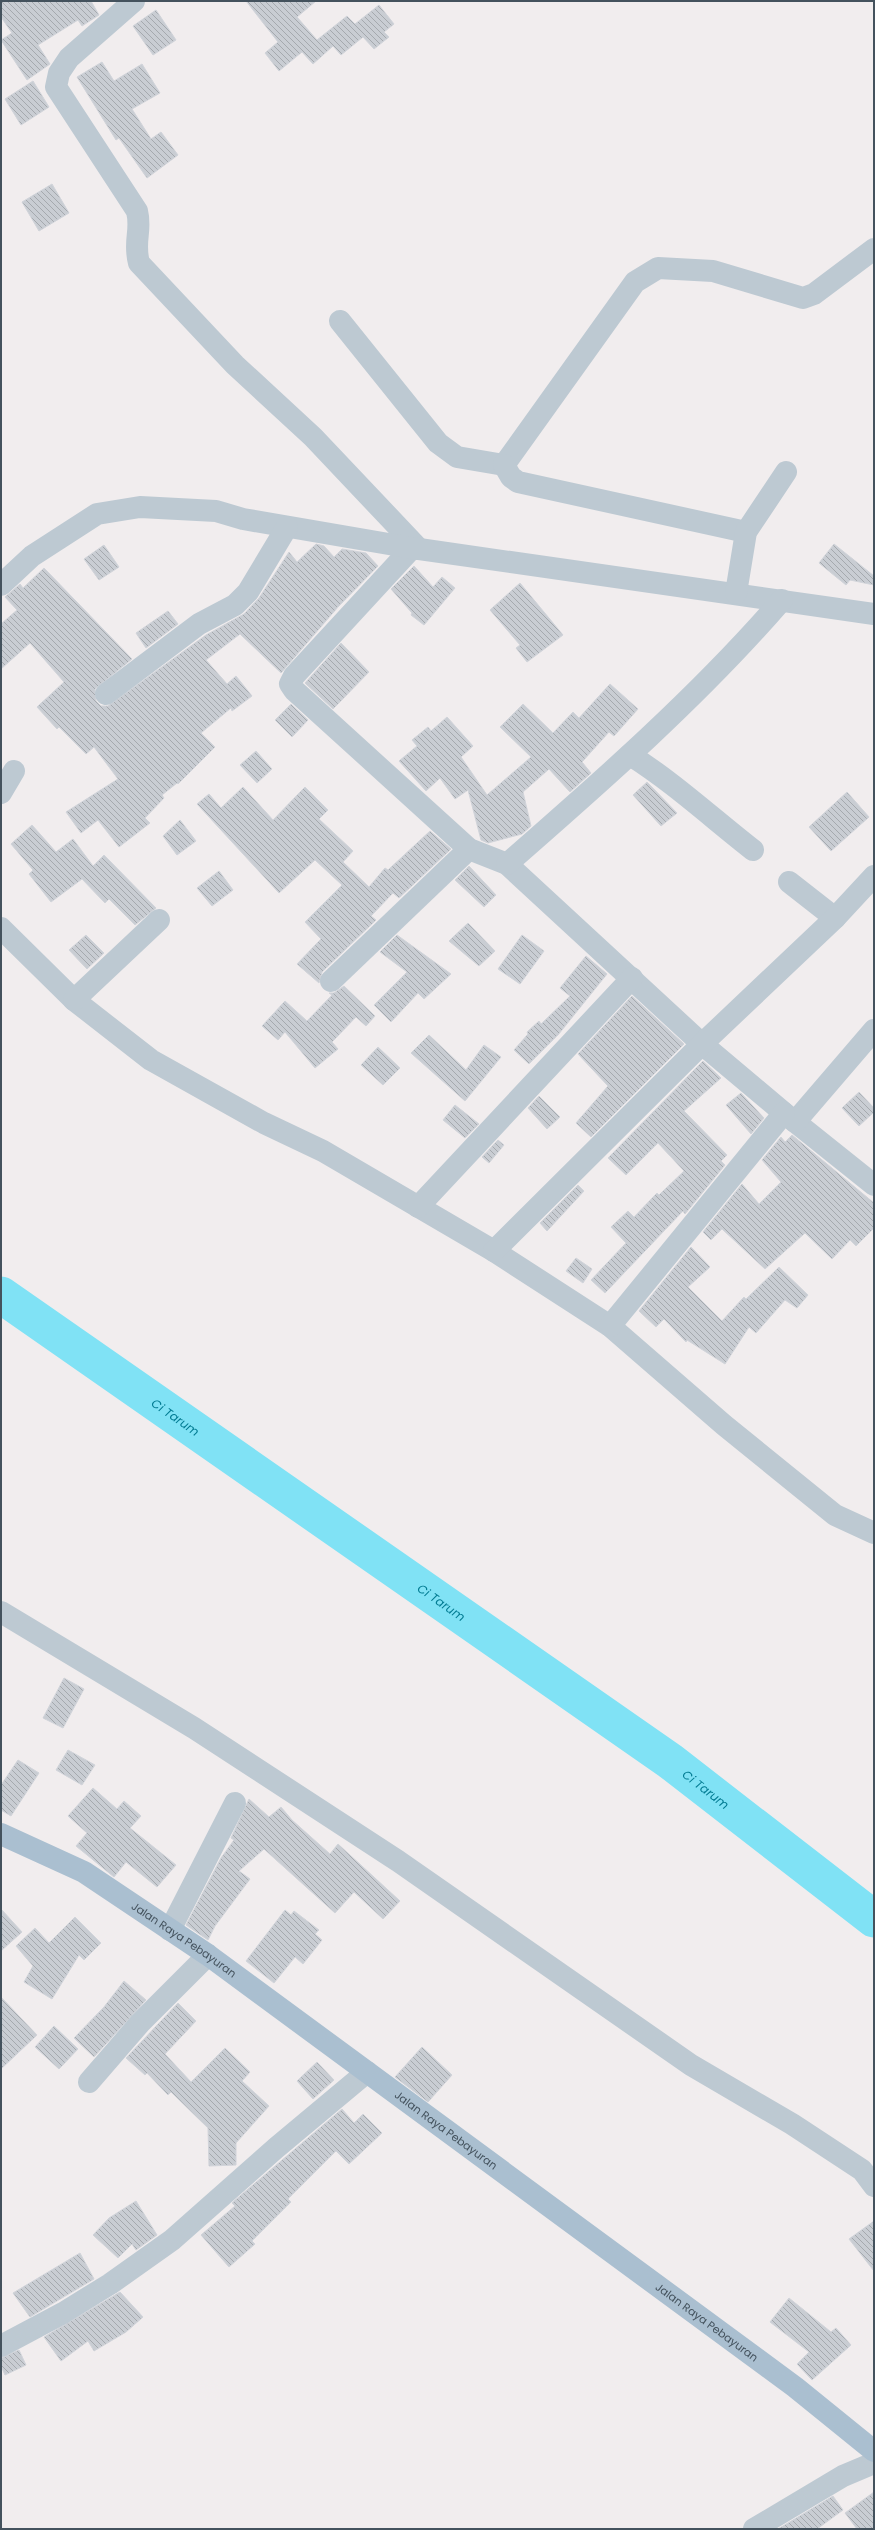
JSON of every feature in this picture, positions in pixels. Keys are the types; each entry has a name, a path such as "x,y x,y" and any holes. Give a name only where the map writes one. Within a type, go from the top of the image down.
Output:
{"main road":[{"name":"Jalan Raya Pebayuran","path":"1,1834 84,1872 208,1956 794,2387 874,2452"}],"street":[{"path":"134,1 69,58 59,73 56,87 137,211 140,223 135,248 139,263 235,365 313,437 415,549"},
{"path":"504,465 635,282 658,268 713,271 803,298 814,294 874,249"},
{"path":"340,321 438,444 457,457 504,465"},
{"path":"504,465 511,477 518,482 746,532"},
{"path":"736,593 746,532 786,472"},
{"path":"1,585 32,556 97,514 140,507 177,508 216,512 243,520 415,549 736,593 874,614"},
{"path":"106,694 198,624 236,604 248,592 287,527"},
{"path":"415,549 294,676 290,684 294,690 469,849 507,864 702,1044 790,1118 874,1185"},
{"path":"507,864 630,755 734,653 782,600"},
{"path":"630,755 661,775 691,802 753,850"},
{"path":"1,793 14,771"},
{"path":"331,981 469,849"},
{"path":"494,1251 702,1044 835,918 874,876"},
{"path":"789,882 835,918"},
{"path":"74,1000 159,920"},
{"path":"1,928 74,1000 152,1060 264,1123 323,1151 494,1251 610,1326 724,1424 835,1515 874,1533"},
{"path":"418,1207 632,978"},
{"path":"610,1326 790,1118 874,1030"},
{"path":"1,1612 194,1728 398,1860 691,2065 792,2124 862,2170 874,2186"},
{"path":"170,1930 235,1803"},
{"path":"89,2082 140,2023 208,1956"},
{"path":"1,2346 63,2313 110,2284 172,2240 276,2148 367,2072"},
{"path":"754,2529 843,2476 874,2464"}],"building":[{"path":"1,1 91,1 99,15 82,26 78,20 38,45 50,64 27,80 1,40 12,33 1,17"},
{"path":"246,1 316,1 297,17 317,40 347,16 355,24 379,5 394,24 384,32 389,37 374,49 363,37 341,55 333,46 313,64 302,52 279,71 265,53 278,42"},
{"path":"156,10 176,40 153,55 133,26"},
{"path":"102,62 114,81 142,64 160,93 132,109 151,139 161,132 178,155 147,178 119,138 116,140 77,77"},
{"path":"33,81 49,107 21,125 5,99"},
{"path":"52,184 69,213 39,231 22,202"},
{"path":"316,544 324,546 334,557 342,549 366,553 378,566 338,607 281,673 240,634 206,660 227,684 236,676 252,696 232,711 231,708 201,733 215,747 178,784 177,783 162,795 164,798 145,818 150,823 119,847 98,820 81,833 66,812 118,779 94,747 86,754 59,727 57,729 37,707 64,682 30,643 1,669 1,624 17,610 5,597 20,584 23,588 44,568 132,659 95,689 96,701 101,706 108,706 206,635 244,614 259,598 289,552 297,562"},
{"path":"834,544 874,576 874,585 850,580 846,585 819,563"},
{"path":"104,545 119,567 99,580 84,559"},
{"path":"414,566 433,587 442,577 455,588 424,625 411,615 412,613 391,589"},
{"path":"520,583 563,635 527,662 516,648 520,645 490,610"},
{"path":"168,611 178,624 146,648 136,633"},
{"path":"341,643 369,672 333,709 305,683"},
{"path":"610,684 638,709 614,736 609,732 582,762 591,773 570,792 549,769 523,792 531,826 522,834 488,843 481,840 468,790 455,799 440,778 426,791 399,761 417,746 412,740 428,727 431,731 447,717 473,746 461,757 487,795 531,757 500,727 523,704 553,733 573,712 579,718"},
{"path":"291,704 308,720 292,737 275,720"},
{"path":"256,751 272,769 257,783 240,765"},
{"path":"647,782 677,813 661,826 633,795"},
{"path":"243,787 273,820 305,787 328,810 319,819 353,851 343,862 369,887 385,868 388,870 430,831 451,849 399,898 393,893 371,916 376,920 322,972 319,983 297,964 321,939 305,922 342,885 315,860 279,893 197,804 209,794 221,808"},
{"path":"847,792 869,817 831,851 809,827"},
{"path":"180,820 196,841 177,855 163,836"},
{"path":"32,825 56,852 73,839 93,866 104,855 156,908 135,925 109,899 105,903 82,879 51,902 29,874 33,870 11,844"},
{"path":"469,866 496,895 484,907 455,880"},
{"path":"219,871 233,890 212,906 197,888"},
{"path":"468,923 495,951 479,966 449,941"},
{"path":"86,935 104,953 87,969 69,950"},
{"path":"397,935 451,974 424,999 418,993 391,1022 374,1005 407,972 380,952"},
{"path":"522,935 544,951 520,984 498,969"},
{"path":"586,956 607,974 558,1035 529,1064 514,1050 528,1034 527,1032 539,1021 541,1024 570,996 560,988"},
{"path":"344,986 375,1016 366,1026 356,1017 332,1042 338,1049 315,1068 285,1032 278,1040 262,1026 285,1001 307,1021 332,995 329,993 334,993"},
{"path":"632,996 684,1044 591,1137 576,1123 608,1086 578,1054"},
{"path":"429,1035 466,1070 484,1045 501,1057 465,1101 411,1053"},
{"path":"378,1047 400,1068 383,1085 361,1065"},
{"path":"703,1061 721,1078 684,1111 727,1155 721,1161 725,1165 685,1214 683,1211 605,1293 591,1280 626,1243 611,1227 628,1211 634,1217 657,1193 659,1195 684,1171 658,1143 626,1175 608,1158"},
{"path":"859,1092 874,1108 874,1112 859,1126 842,1108"},
{"path":"741,1093 764,1118 751,1134 726,1105"},
{"path":"539,1096 560,1117 547,1129 528,1108"},
{"path":"455,1105 479,1124 465,1138 443,1120"},
{"path":"792,1135 874,1203 874,1228 856,1246 850,1240 832,1259 805,1233 765,1269 722,1229 711,1240 703,1232 742,1184 759,1204 781,1182 762,1160 781,1137 785,1142"},
{"path":"498,1140 504,1145 489,1163 482,1157"},
{"path":"578,1185 584,1191 547,1231 540,1223"},
{"path":"691,1247 710,1267 688,1287 722,1321 744,1297 746,1299 779,1267 808,1295 797,1308 785,1300 756,1333 749,1327 725,1364 687,1340 686,1342 664,1319 656,1327 639,1311"},
{"path":"576,1258 592,1269 583,1283 566,1271"},
{"path":"64,1678 84,1689 63,1728 43,1718"},
{"path":"68,1750 95,1765 82,1785 56,1770"},
{"path":"18,1760 39,1773 11,1816 1,1810 1,1785"},
{"path":"93,1788 117,1809 124,1801 141,1816 130,1828 176,1865 157,1887 126,1862 114,1877 76,1846 87,1833 68,1816"},
{"path":"249,1799 269,1817 281,1807 292,1820 330,1854 338,1844 400,1901 383,1919 354,1892 335,1913 264,1849 239,1871 250,1879 215,1926 208,1940 186,1925 221,1858 234,1840 231,1838"},
{"path":"1,1909 22,1932 1,1951"},
{"path":"285,1910 291,1915 294,1911 319,1930 315,1934 322,1940 303,1964 295,1957 274,1983 246,1961"},
{"path":"75,1917 101,1943 84,1960 79,1955 52,1999 24,1982 33,1966 16,1946 35,1928 49,1943"},
{"path":"124,1981 146,2000 94,2057 74,2038 104,2007"},
{"path":"1,1997 37,2035 1,2069"},
{"path":"178,2003 196,2021 165,2054 191,2082 225,2048 250,2072 242,2081 269,2106 236,2143 236,2165 209,2166 208,2128 171,2092 168,2095 147,2073 145,2075 126,2058"},
{"path":"54,2026 78,2049 59,2069 35,2047"},
{"path":"422,2047 452,2075 428,2102 395,2077"},
{"path":"317,2062 334,2080 313,2099 297,2081"},
{"path":"342,2109 354,2123 363,2114 382,2133 349,2164 336,2151 288,2199 291,2202 252,2241 255,2244 229,2267 201,2235 235,2206 232,2203 234,2201"},
{"path":"136,2201 157,2235 136,2250 132,2244 118,2258 93,2235 109,2218"},
{"path":"874,2221 874,2271 849,2239"},
{"path":"80,2253 94,2279 30,2317 13,2293"},
{"path":"120,2292 143,2317 126,2332 94,2351 88,2341 61,2361 44,2337"},
{"path":"789,2298 831,2332 836,2328 851,2345 812,2380 797,2364 809,2352 770,2322"},
{"path":"19,2350 26,2365 5,2375 1,2366 1,2358"},
{"path":"874,2492 874,2529 857,2529 845,2513"},
{"path":"833,2496 843,2510 817,2529 778,2529"}],"waterway":[{"name":"Ci Tarum","path":"1,1295 670,1761 874,1919"}]}
